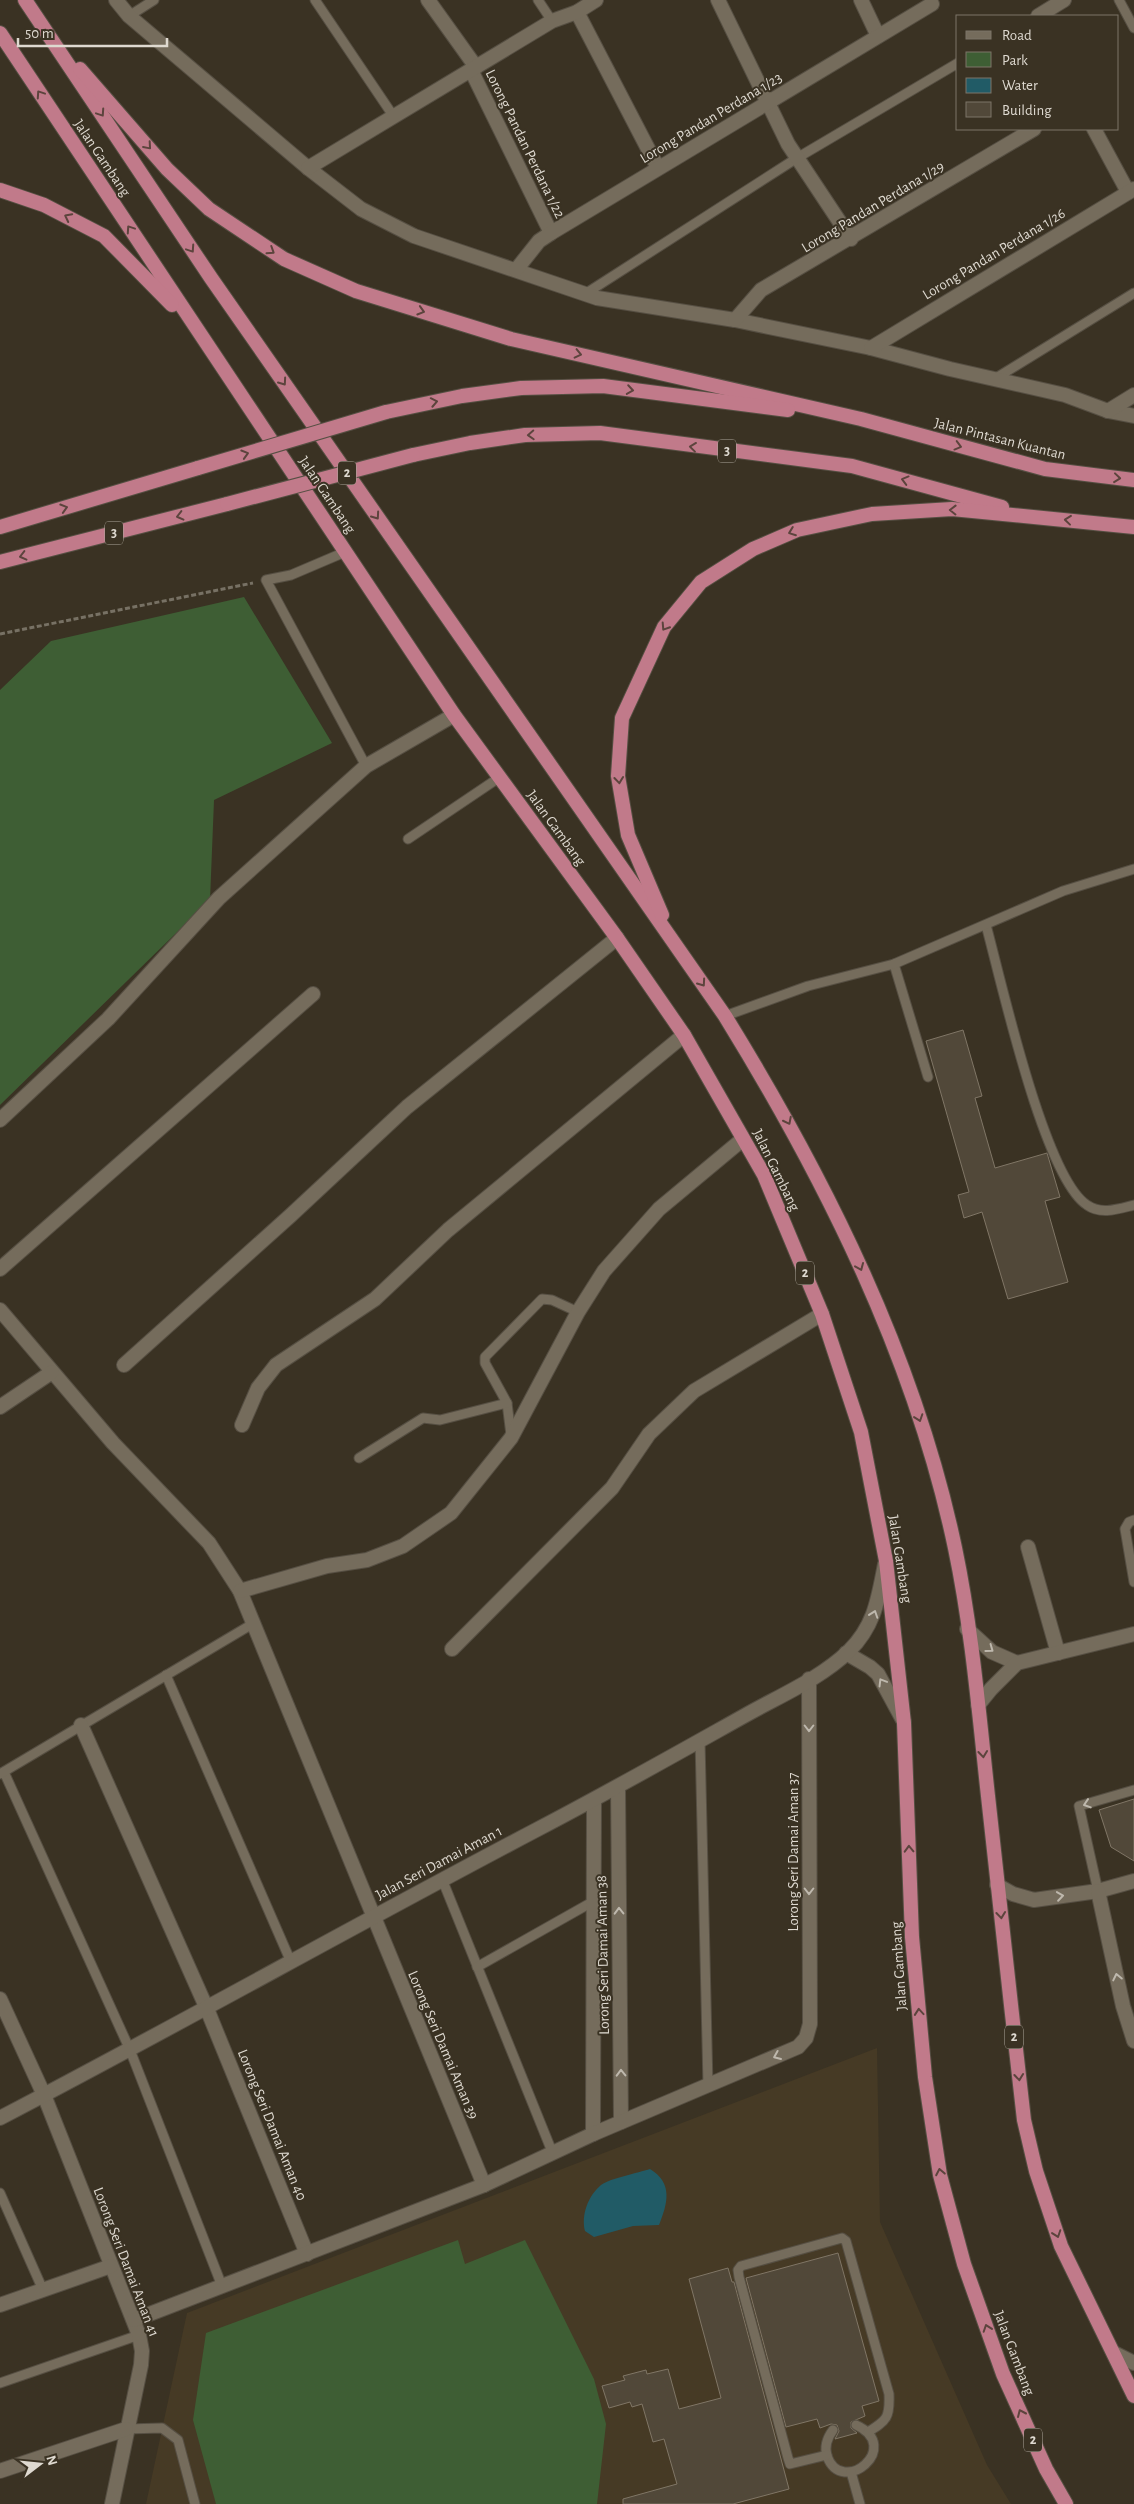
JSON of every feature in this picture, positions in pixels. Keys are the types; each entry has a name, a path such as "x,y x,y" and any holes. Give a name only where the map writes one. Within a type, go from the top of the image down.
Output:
{"highway":[{"name":"Jalan Gambang","path":"25,0 210,278 725,1016 778,1102 847,1237 893,1345 925,1434 955,1548 978,1705 1024,2120 1036,2171 1061,2246 1134,2396"},
{"path":"47,31 168,168 195,195 209,208 284,260 356,291 511,339 860,419"},
{"name":"Jalan Gambang","path":"0,33 454,715 617,938 684,1035 764,1175 822,1314 861,1432 886,1561 904,1723 912,1936 925,2077 940,2174 964,2264 1003,2374 1046,2469 1066,2504"},
{"path":"0,190 44,205 104,236 196,328"},
{"path":"0,527 386,412 462,396 521,388 603,386 860,419"},
{"name":"Jalan Pintasan Kuantan","path":"860,419 1045,470 1134,480"},
{"name":"3","path":"0,562 413,455 470,443 525,436 600,433 852,466 1036,516 1134,527"},
{"path":"674,943 628,835 618,776 622,718 664,627 701,582 753,550 797,530 872,514 952,509 1036,516"}],"street":[{"path":"116,0 129,16 308,168 361,209 414,236 597,298 735,320 871,348 950,369 996,378 1065,396 1108,411 1134,416"},
{"name":"Lorong Pandan Perdana 1/22","path":"428,0 473,69 551,233"},
{"path":"308,168 552,21 577,12 596,0"},
{"path":"718,0 767,103 797,158 851,239"},
{"path":"861,0 878,36"},
{"path":"1040,15 1064,0"},
{"name":"Lorong Pandan Perdana 1/23","path":"516,270 539,241 551,233 932,4"},
{"path":"577,12 658,168"},
{"name":"Lorong Pandan Perdana 1/29","path":"735,320 761,290 851,239 1032,130"},
{"path":"1095,130 1131,191"},
{"name":"Lorong Pandan Perdana 1/26","path":"871,348 1131,191"},
{"path":"1108,411 1134,394"},
{"path":"0,1120 108,1019 219,898 366,766 454,715"},
{"path":"124,1365 290,1216 407,1107 617,938"},
{"path":"0,1269 313,994"},
{"path":"242,1425 258,1388 276,1365 375,1299 448,1230 684,1035"},
{"path":"240,1591 327,1566 367,1560 403,1546 451,1514 511,1438 578,1312 604,1271 659,1209 743,1139"},
{"name":"Lorong Seri Damai Aman 39","path":"0,1310 113,1443 209,1543 240,1591 372,1917 484,2185"},
{"path":"452,1649 612,1488 649,1434 694,1391 822,1314"},
{"path":"0,1406 52,1372"},
{"path":"1028,1547 1058,1653"},
{"name":"Jalan Seri Damai Aman 1","path":"0,2118 207,2009 442,1879 618,1787 809,1679 846,1653 866,1631 872,1618 886,1561"},
{"path":"967,1629 992,1652 1017,1663"},
{"path":"978,1705 1017,1663 1134,1634"},
{"path":"846,1653 878,1674 904,1723"},
{"name":"Lorong Seri Damai Aman 37","path":"708,2086 798,2047 806,2038 810,2024 809,1679"},
{"name":"Lorong Seri Damai Aman 40","path":"81,1726 207,2009 307,2254"},
{"name":"Lorong Seri Damai Aman 38","path":"618,1787 621,2122"},
{"path":"593,2134 594,1800"},
{"path":"997,1884 1013,1894 1034,1900 1098,1891 1134,1881"},
{"path":"1098,1891 1129,2004 1134,2041"},
{"name":"Lorong Seri Damai Aman 41","path":"0,1999 44,2095 139,2335 142,2351 141,2365 126,2428 112,2504"},
{"path":"134,2320 484,2185 593,2134 708,2086"},
{"path":"0,2305 111,2266"},
{"path":"1114,2353 1134,2363"},
{"path":"0,2471 126,2428"}],"lane":[{"path":"129,16 154,0"},
{"path":"315,0 394,117"},
{"path":"538,0 552,21"},
{"path":"1119,0 1134,28"},
{"path":"585,294 797,158 956,64"},
{"path":"996,378 1134,293"},
{"path":"345,552 291,575 266,580 366,766"},
{"path":"408,839 500,777"},
{"path":"725,1016 808,986 894,964 1063,891 1134,869"},
{"path":"986,925 1034,1103 1056,1157 1073,1192 1085,1204 1096,1211 1114,1210 1134,1205"},
{"path":"894,964 928,1076"},
{"path":"511,1438 507,1402 485,1364 485,1357 542,1299 552,1300 578,1312"},
{"path":"359,1458 423,1418 440,1420 507,1402"},
{"path":"1134,1520 1129,1522 1126,1529 1134,1582"},
{"path":"222,2286 130,2050 2,1773 254,1623"},
{"path":"166,1675 291,1962"},
{"path":"700,1740 708,2086"},
{"path":"1098,1891 1079,1806 1134,1790"},
{"path":"442,1879 553,2154"},
{"path":"477,1967 594,1901"},
{"path":"0,2193 43,2290"},
{"path":"827,2455 790,2464 739,2277 738,2270 741,2266 842,2238 846,2241 889,2394 890,2409 886,2420 868,2432"},
{"path":"0,2383 139,2335"},
{"path":"833,2430 826,2442 827,2455 836,2468 851,2472 858,2470 870,2461 874,2446 868,2432 856,2424"},
{"path":"126,2428 162,2428 178,2440 195,2504"},
{"path":"851,2472 860,2504"}],"path":[{"path":"0,634 266,580"}],"shaded area":[{"path":"877,2048 880,2222 987,2465 1011,2504 146,2504 187,2313"}],"green space":[{"path":"244,597 332,743 214,800 210,900 0,1105 0,690 51,641"},
{"path":"458,2240 465,2264 525,2240 594,2379 606,2424 597,2504 216,2504 193,2420 206,2333"}],"water":[{"path":"650,2169 662,2181 665,2187 665,2209 659,2225 633,2226 594,2237 585,2231 585,2212 589,2200 596,2189 605,2182"}],"building":[{"path":"963,1030 982,1096 975,1098 995,1168 1047,1153 1060,1197 1045,1201 1068,1282 1008,1299 982,1212 964,1218 958,1195 969,1192 926,1041"},
{"path":"1134,1799 1134,1861 1111,1847 1099,1810"},
{"path":"838,2253 879,2401 862,2406 865,2416 851,2422 851,2428 857,2433 835,2439 839,2431 837,2425 831,2424 820,2428 817,2419 786,2427 746,2278"},
{"path":"728,2268 732,2282 734,2282 789,2489 733,2504 623,2504 623,2499 677,2484 664,2439 653,2442 642,2404 632,2407 630,2402 609,2408 602,2386 625,2380 623,2376 646,2370 647,2374 668,2369 679,2409 721,2398 689,2279"}]}
